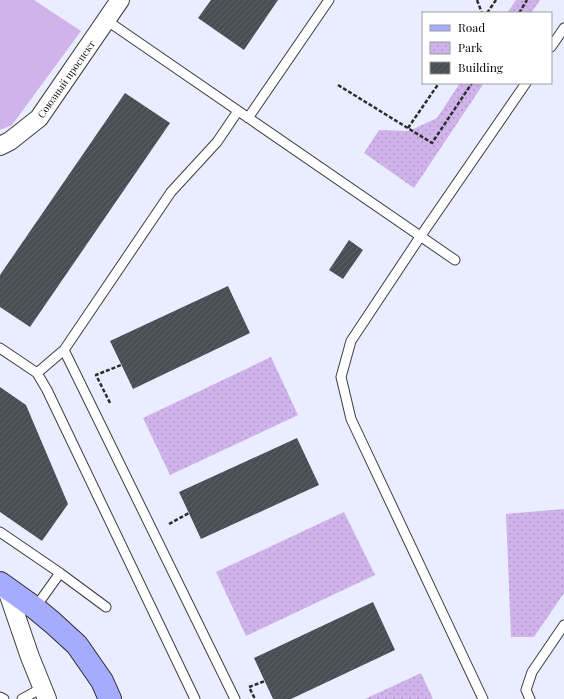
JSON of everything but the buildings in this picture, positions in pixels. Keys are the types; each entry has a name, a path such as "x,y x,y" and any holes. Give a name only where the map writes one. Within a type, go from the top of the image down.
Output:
{"street":[{"name":"Союзный проспект","path":"0,146 10,141 39,118 120,0"},
{"path":"3,585 35,608 77,645 102,681 110,699"},
{"path":"3,585 44,694"}],"lane":[{"path":"248,118 329,0"},
{"path":"106,20 455,260"},
{"path":"552,45 564,28"},
{"path":"483,699 351,419 341,377 351,341 420,237 525,84"},
{"path":"37,373 64,350 171,192 217,142 238,111"},
{"path":"0,348 37,373 48,390 194,699"},
{"path":"64,350 235,699"},
{"path":"0,532 60,572 106,606"},
{"path":"35,608 60,572"},
{"path":"530,699 526,690 532,672 564,625"},
{"path":"22,699 44,694"},
{"path":"0,697 4,699"}],"path":[{"path":"477,0 482,12"},
{"path":"488,12 496,0"},
{"path":"520,12 528,0"},
{"path":"408,128 438,84"},
{"path":"338,85 432,142 471,84"},
{"path":"96,375 121,365"},
{"path":"169,524 189,513"},
{"path":"249,687 265,681"}],"green space":[{"path":"0,0 34,0 81,31 12,125 0,130"},
{"path":"516,0 540,0 532,12 508,12"},
{"path":"459,84 483,84 414,188 364,153 379,130 409,131 437,118"},
{"path":"271,357 298,415 170,475 143,418"},
{"path":"564,509 564,593 534,637 511,637 506,514"},
{"path":"344,512 375,575 246,636 216,572"},
{"path":"421,673 433,699 365,699"}]}
